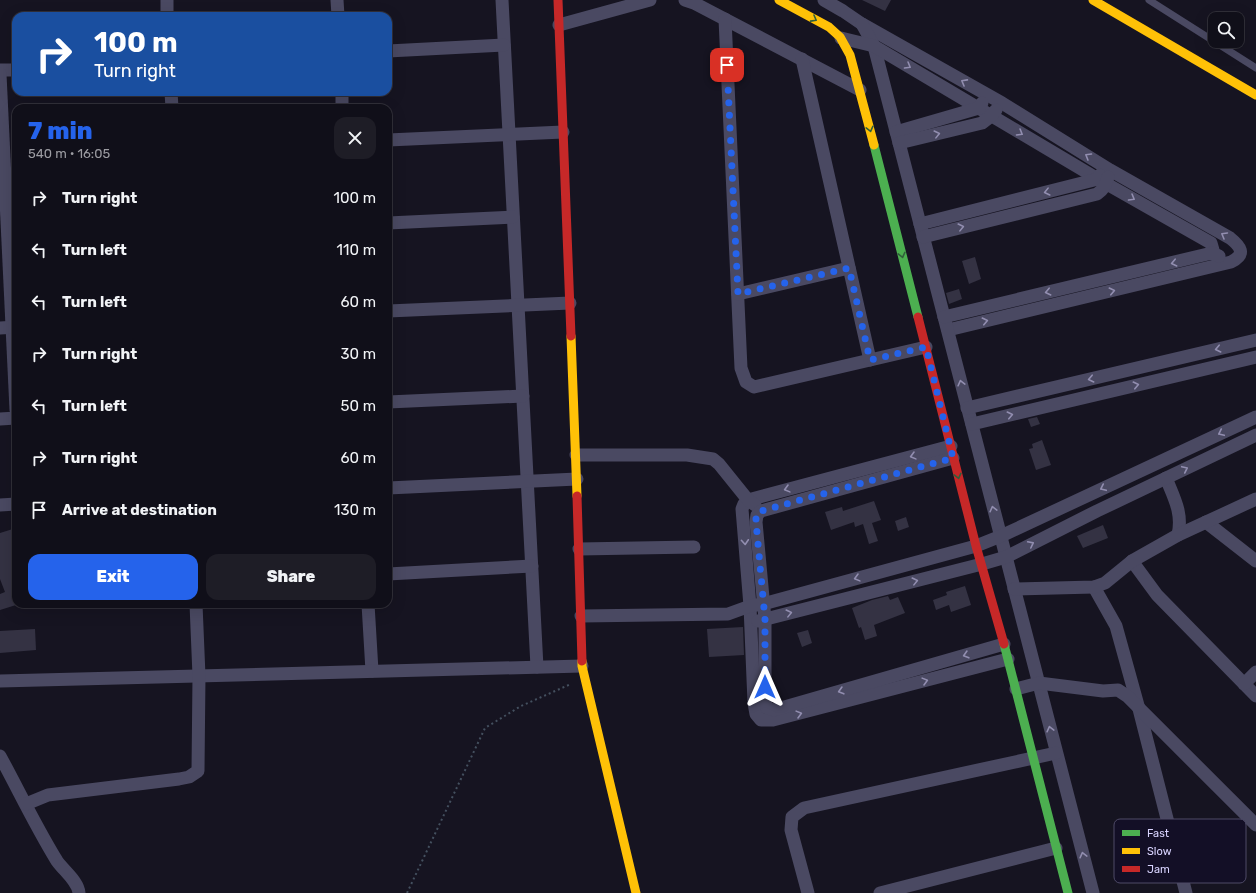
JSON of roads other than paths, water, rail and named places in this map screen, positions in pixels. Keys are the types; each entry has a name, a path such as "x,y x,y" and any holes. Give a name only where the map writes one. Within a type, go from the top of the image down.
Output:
{"street":[{"path":"167,0 167,12"},
{"path":"337,0 338,12"},
{"path":"502,0 537,667"},
{"path":"558,0 584,672 638,892"},
{"path":"559,25 650,0"},
{"path":"685,0 694,3 860,90"},
{"path":"780,0 833,29 841,38 860,90 976,546 1016,689 1068,893"},
{"path":"824,0 862,24 1002,103 1107,168 1230,238 1241,250 1240,255 1232,262 948,330"},
{"path":"1093,0 1256,95"},
{"path":"725,19 741,368 746,382 754,387 926,347"},
{"path":"862,24 874,46 1092,893"},
{"path":"841,38 874,46 1102,182 1211,243 1213,250 1212,253"},
{"path":"392,51 504,45"},
{"path":"802,59 870,360"},
{"path":"0,70 12,70"},
{"path":"0,74 7,158 9,327 12,363"},
{"path":"898,138 979,108 988,96"},
{"path":"898,138 972,126 991,116 1002,103"},
{"path":"392,140 563,132"},
{"path":"922,230 1097,194 1103,190 1102,182 1107,168"},
{"path":"392,223 513,217"},
{"path":"944,317 1212,253 1232,262"},
{"path":"738,294 849,268"},
{"path":"392,311 570,303"},
{"path":"967,408 1256,340"},
{"path":"972,424 1256,357"},
{"path":"392,402 523,396"},
{"path":"581,616 728,614 750,606 763,604 976,546 1256,417"},
{"path":"0,419 12,418"},
{"path":"751,622 1006,557 1256,435"},
{"path":"952,452 748,500 744,504 742,509 750,606 754,703 756,714 761,720 773,720 1008,659"},
{"path":"952,452 761,511 756,515 765,619 765,700 767,708 774,710 1004,644"},
{"path":"576,454 687,455 713,459 719,464 748,500 761,511"},
{"path":"1166,478 1180,514 1178,535"},
{"path":"392,488 577,480"},
{"path":"1014,589 1094,587 1105,583 1132,561 1178,535 1256,499"},
{"path":"0,505 12,504"},
{"path":"1206,522 1256,561"},
{"path":"579,549 694,547"},
{"path":"1132,561 1157,595 1256,696"},
{"path":"392,574 532,566"},
{"path":"1094,587 1116,626 1167,819"},
{"path":"26,804 48,795 180,779 189,777 198,772 199,676 196,608"},
{"path":"368,608 372,671"},
{"path":"0,681 537,667 584,672"},
{"path":"1244,684 1256,672"},
{"path":"1016,689 1039,683 1103,690 1118,690 1128,696 1139,709 1256,825"},
{"path":"808,893 791,830 792,816 804,808 1056,753"},
{"path":"0,756 62,867 78,887 79,893"},
{"path":"880,893 1056,848"},
{"path":"1183,883 1186,893"}],"lane":[{"path":"1149,0 1256,68"}]}
